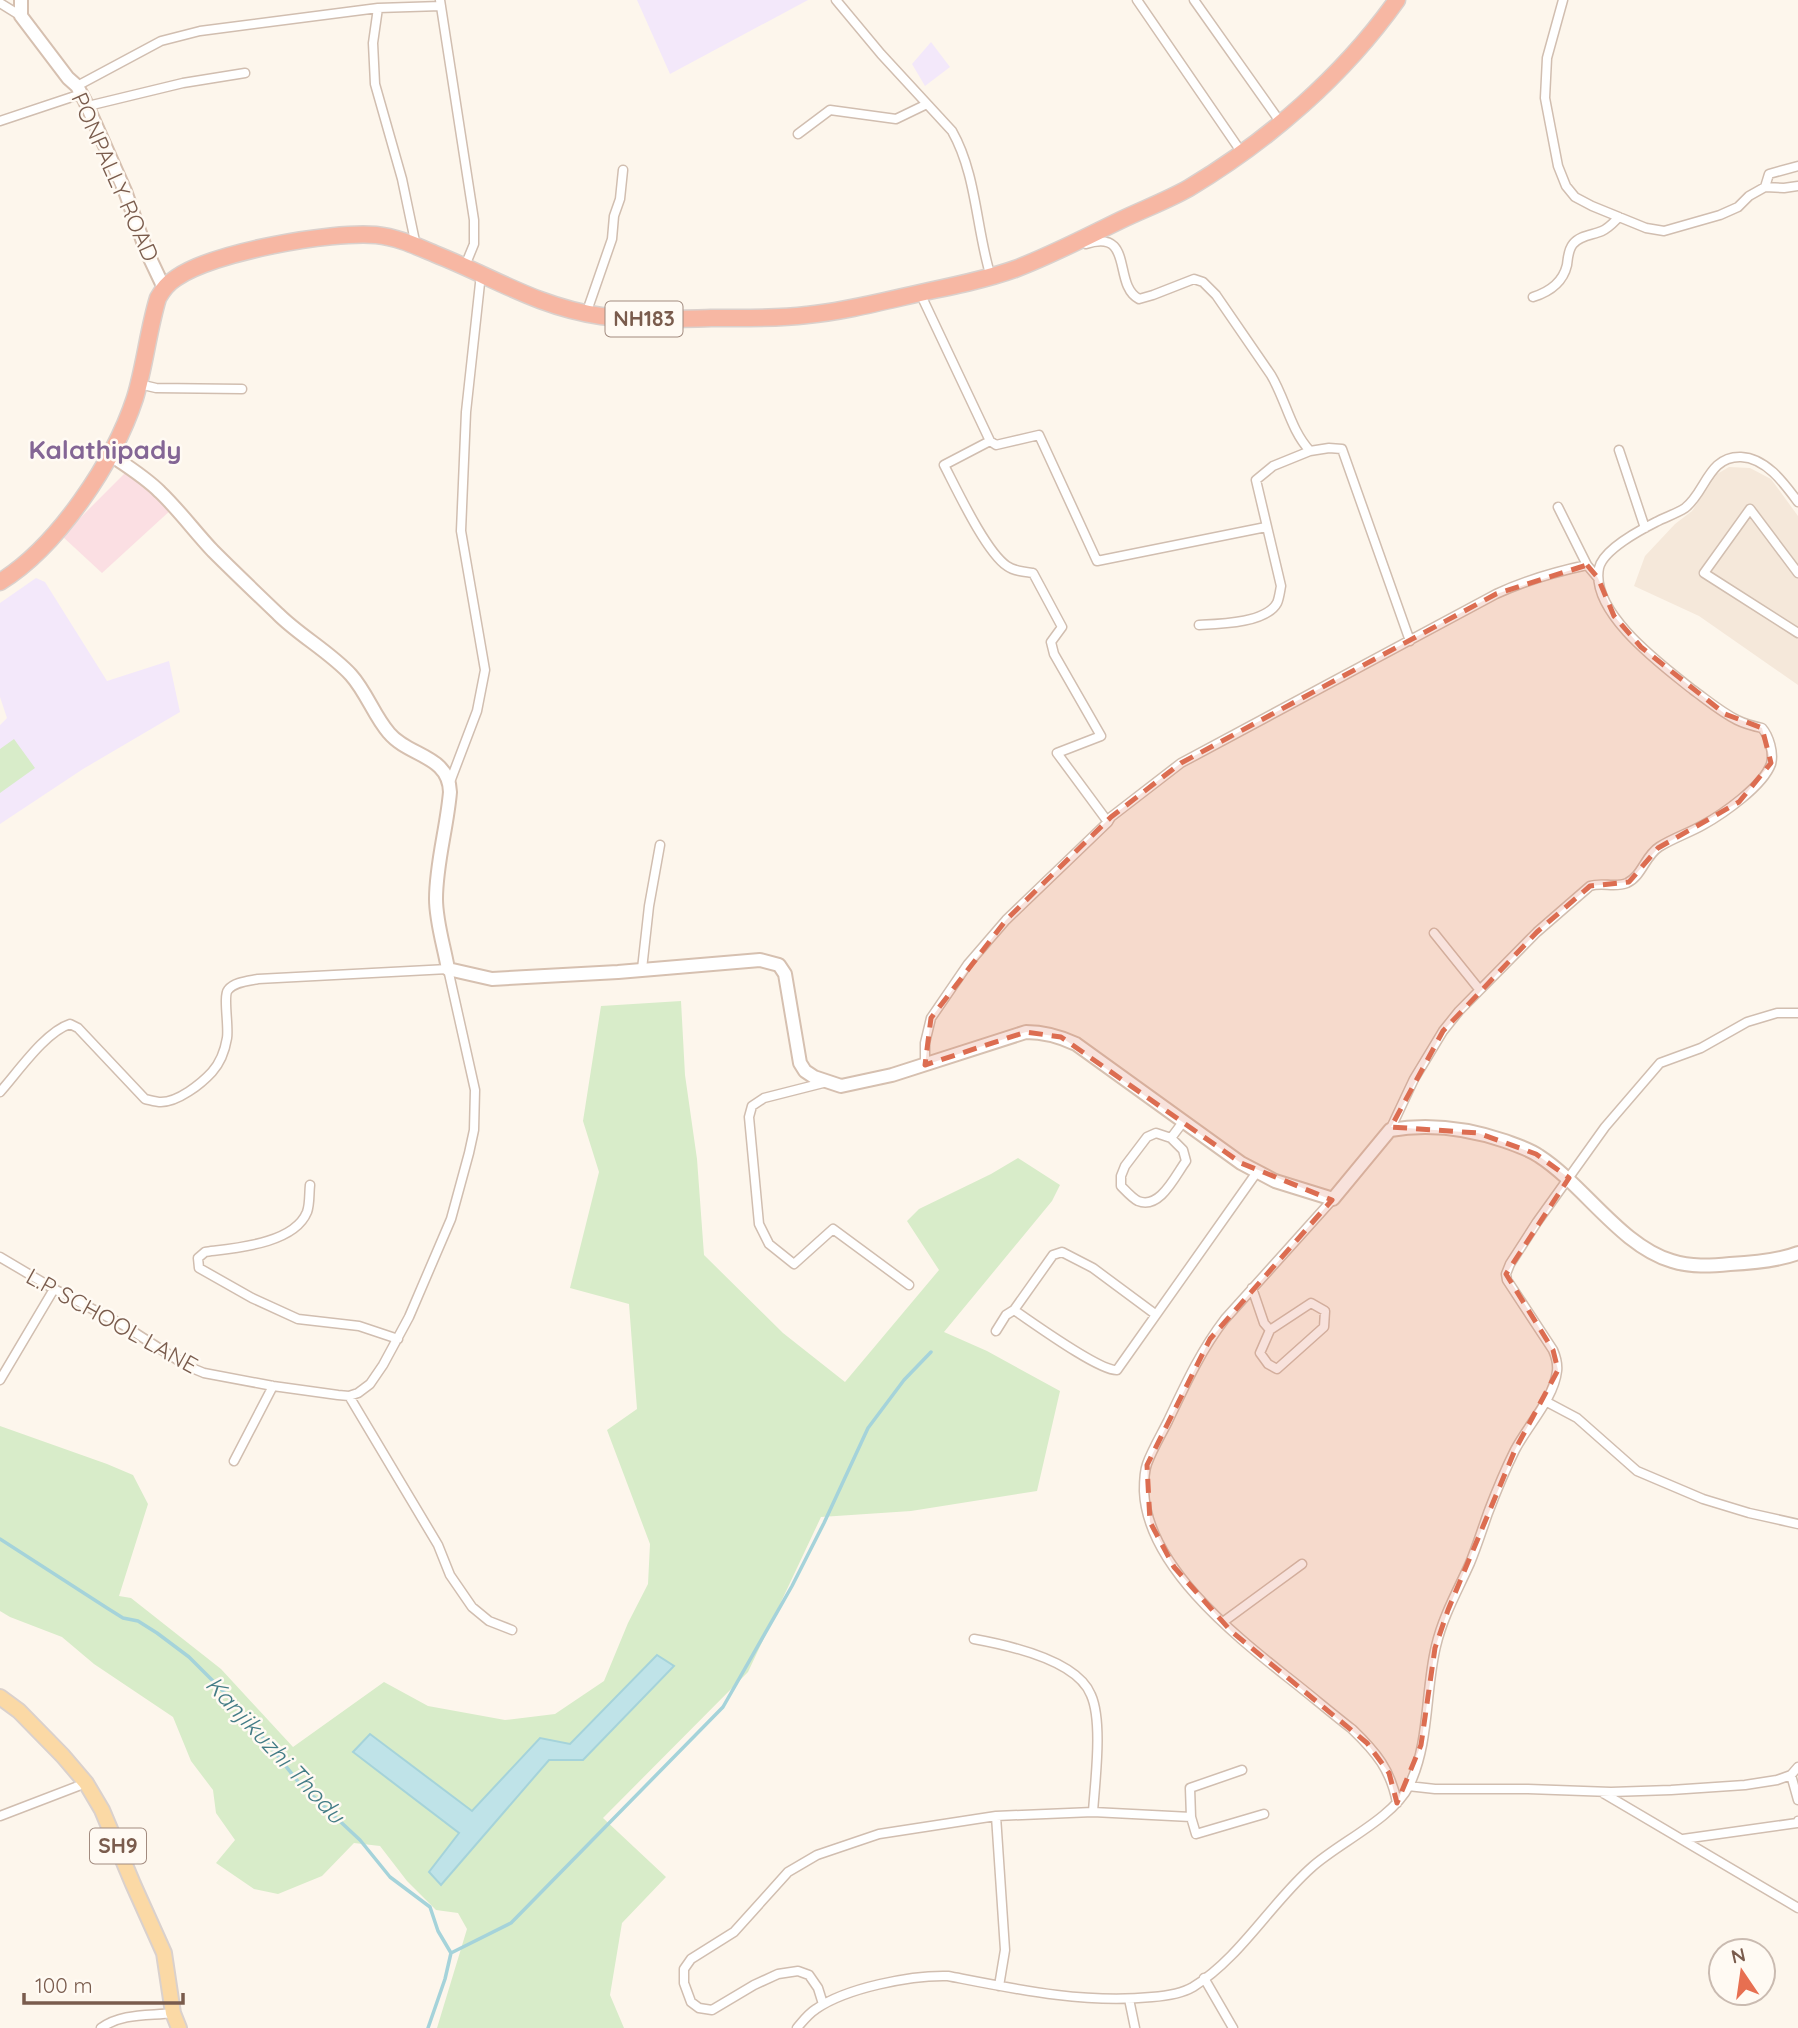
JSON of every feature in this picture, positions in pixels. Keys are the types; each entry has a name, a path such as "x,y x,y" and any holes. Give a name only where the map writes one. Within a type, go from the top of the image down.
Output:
{"highway":[{"name":"NH183","path":"164,288 177,277 209,262 239,253 332,237 375,235 399,240 466,266 541,302 586,314 632,319 808,315 879,303 991,277 1053,253 1179,193 1242,153 1281,123 1339,69 1397,0"},
{"path":"0,582 27,562 58,530 88,490 109,454 129,415 139,384 153,313 164,288"}],"main road":[{"path":"20,0 20,16"},
{"name":"PONPALLY ROAD","path":"20,16 79,90 88,106 164,288"},
{"path":"109,454 161,493 212,550 279,616 350,674 387,731 405,747 436,763 446,772 450,782 449,811 438,869 436,912 448,969 492,979 760,960 779,965 785,974 800,1063 805,1071 841,1086 892,1075 1026,1031 1043,1032 1076,1044 1257,1172 1294,1188 1333,1199 1390,1130 1429,1126 1454,1128 1517,1145 1536,1154 1569,1178 1636,1242 1672,1262 1716,1266 1789,1257 1798,1253"},
{"name":"SH9","path":"0,1697 19,1711 86,1783 102,1810 164,1953 173,2013 179,2028"}],"street":[{"path":"836,0 881,54 953,131 963,153 991,277"},
{"path":"1137,0 1242,153"},
{"path":"1194,0 1281,123"},
{"path":"1563,0 1547,58 1545,86 1549,124 1558,166 1566,186 1575,197 1619,218 1664,232 1738,208 1749,196 1765,187 1798,186"},
{"path":"0,3 20,16"},
{"path":"0,121 79,90 161,41 192,33 378,8 441,3 474,220 474,244 466,266"},
{"path":"378,8 373,43 374,84 402,179 416,246"},
{"path":"88,106 183,83 244,73"},
{"path":"797,134 830,110 896,118 926,104"},
{"path":"1765,187 1769,174 1798,166"},
{"path":"586,314 612,239 623,170"},
{"path":"1533,297 1548,292 1555,286 1566,268 1572,245 1586,236 1605,230 1619,218"},
{"path":"1053,253 1098,241 1113,244 1118,250 1127,284 1139,299 1194,279 1208,286 1271,375 1291,423 1310,451"},
{"path":"450,782 477,710 485,670 461,531 466,412 481,274"},
{"path":"920,293 990,441 996,445 1039,435 1097,561 1266,527"},
{"path":"139,384 156,388 242,389"},
{"path":"990,441 944,465 991,550 1005,565 1033,573 1062,627 1051,642 1054,654 1101,736 1057,753 1108,822"},
{"path":"1199,625 1237,622 1263,615 1277,604 1281,586 1256,480 1273,466 1310,451 1329,448 1342,449 1410,640"},
{"path":"1619,450 1646,528"},
{"path":"1598,578 1602,560 1616,547 1684,509 1712,470 1729,459 1741,457 1756,460 1781,480 1798,502"},
{"path":"1390,1130 1414,1079 1443,1031 1479,989 1536,932 1583,891 1597,883 1622,884 1635,878 1646,860 1658,848 1703,825 1739,802 1771,763 1767,733 1762,728 1748,725 1726,714 1664,667 1626,632 1614,616 1598,578 1587,565 1558,507"},
{"path":"1798,573 1750,509 1704,573 1798,633"},
{"path":"925,1065 925,1043 931,1018 968,964 1006,920 1111,817 1181,763 1519,583 1551,572 1587,565"},
{"path":"642,969 649,906 660,845"},
{"path":"1434,933 1479,989"},
{"path":"0,1092 46,1042 62,1027 70,1024 78,1028 145,1099 161,1102 172,1100 184,1094 212,1071 223,1053 228,1011 225,998 227,991 233,986 258,979 448,969 475,1090 474,1130 461,1186 428,1275 398,1339 370,1384 358,1393 349,1395 438,1545 450,1575 472,1607 489,1621 512,1630"},
{"path":"797,2028 809,2014 841,1996 862,1989 933,1976 948,1976 1044,1994 1129,1999 1183,1992 1204,1978 1241,1944 1304,1874 1329,1852 1397,1803 1408,1786 1421,1745 1436,1648 1444,1619 1480,1539 1515,1450 1545,1401 1558,1370 1553,1350 1510,1287 1506,1274 1510,1264 1605,1127 1660,1063 1701,1048 1747,1022 1777,1013 1798,1013"},
{"path":"827,1082 764,1098 752,1106 749,1117 759,1224 769,1244 794,1264 833,1229 909,1285"},
{"path":"1171,1138 1183,1122"},
{"path":"1156,1133 1171,1138 1183,1150 1186,1161 1158,1199 1146,1203 1135,1200 1121,1186 1125,1166 1147,1137 1156,1133"},
{"path":"1014,1310 1084,1356 1111,1370 1117,1370 1257,1172"},
{"path":"310,1185 308,1211 298,1226 275,1239 205,1252 198,1258 199,1268 252,1298 298,1319 359,1326 398,1339"},
{"path":"1333,1199 1225,1319 1205,1347 1147,1465 1145,1504 1156,1538 1174,1567 1196,1594 1239,1638 1367,1743 1388,1773 1397,1803"},
{"path":"996,1331 1053,1255 1062,1252 1093,1268 1155,1314"},
{"name":"L.P SCHOOL LANE","path":"0,1257 123,1325 187,1366 211,1375 349,1395"},
{"path":"1252,1288 1264,1323 1270,1330"},
{"path":"0,1380 54,1289"},
{"path":"1311,1303 1325,1311 1324,1327 1277,1368 1268,1364 1260,1353 1270,1330 1311,1303"},
{"path":"234,1461 273,1386"},
{"path":"1545,1401 1577,1418 1637,1471 1703,1499 1798,1524"},
{"path":"1223,1622 1302,1564"},
{"path":"974,1639 1011,1646 1052,1661 1081,1679 1091,1692 1097,1713 1093,1812"},
{"path":"1408,1786 1671,1790 1777,1780 1791,1775 1798,1767"},
{"path":"1242,1770 1190,1788 1191,1817 1196,1834 1264,1814"},
{"path":"1791,1775 1798,1801"},
{"path":"0,1816 86,1783"},
{"path":"1600,1791 1798,1908"},
{"path":"823,2004 818,1988 809,1975 797,1971 778,1974 754,1985 712,2010 699,2008 691,2002 684,1983 684,1969 691,1959 734,1932 788,1872 817,1855 879,1834 996,1816 1093,1812 1191,1817"},
{"path":"996,1816 1005,1950 999,1986"},
{"path":"1683,1839 1798,1822"},
{"path":"1204,1978 1233,2028"},
{"path":"1129,1999 1135,2028"},
{"path":"101,2028 128,2016 173,2013"}],"highlighted area":[{"path":"1587,565 1598,578 1614,616 1641,647 1725,714 1762,728 1771,763 1739,802 1658,848 1629,882 1590,886 1537,932 1443,1031 1391,1127 1478,1133 1536,1154 1569,1178 1506,1274 1553,1350 1558,1370 1515,1450 1448,1610 1435,1648 1421,1745 1397,1803 1389,1773 1367,1743 1231,1631 1174,1567 1150,1522 1147,1465 1210,1339 1332,1200 1241,1163 1061,1037 1026,1032 925,1065 931,1018 1006,920 1111,817 1181,763 1496,594"}],"shaded area":[{"path":"637,0 808,0 670,74"},
{"path":"931,42 950,67 925,86 912,64"},
{"path":"133,465 173,508 102,573 62,536"},
{"path":"1729,467 1750,468 1771,479 1798,516 1798,685 1699,616 1634,586 1645,556 1675,524 1692,511 1717,474"},
{"path":"36,578 45,582 107,681 169,661 180,712 83,769 0,824 0,725 7,718 0,697 0,603"}],"green space":[{"path":"14,739 35,768 0,793 0,749"},
{"path":"681,1001 685,1075 697,1159 704,1255 783,1333 845,1382 939,1270 907,1221 919,1209 1018,1158 1060,1185 1052,1201 944,1332 987,1351 1060,1391 1037,1491 911,1511 821,1517 748,1672 603,1818 666,1877 622,1923 610,1995 624,2028 437,2028 467,1929 458,1913 436,1910 407,1881 380,1846 354,1843 322,1876 278,1894 254,1889 216,1863 235,1840 216,1813 213,1790 191,1761 173,1717 94,1664 62,1637 0,1611 0,1426 133,1475 148,1504 119,1596 131,1598 221,1669 293,1747 384,1682 428,1706 505,1720 555,1714 604,1681 628,1623 648,1584 650,1544 607,1430 637,1409 629,1304 570,1288 599,1172 583,1121 601,1006"}],"water":[{"path":"657,1655 674,1666 583,1760 549,1760 441,1885 429,1872 459,1833 353,1752 370,1734 472,1811 540,1738 570,1744"}],"waterway":[{"path":"451,1953 511,1923 723,1707 792,1586 868,1428 904,1380 931,1352"},
{"name":"Kanjikuzhi Thodu","path":"0,1539 123,1618 138,1621 189,1657 237,1705 300,1784 360,1840 390,1877 430,1907 438,1931 451,1953 428,2028"}],"district":[{"name":"Kalathipady","path":"105,450"}]}
